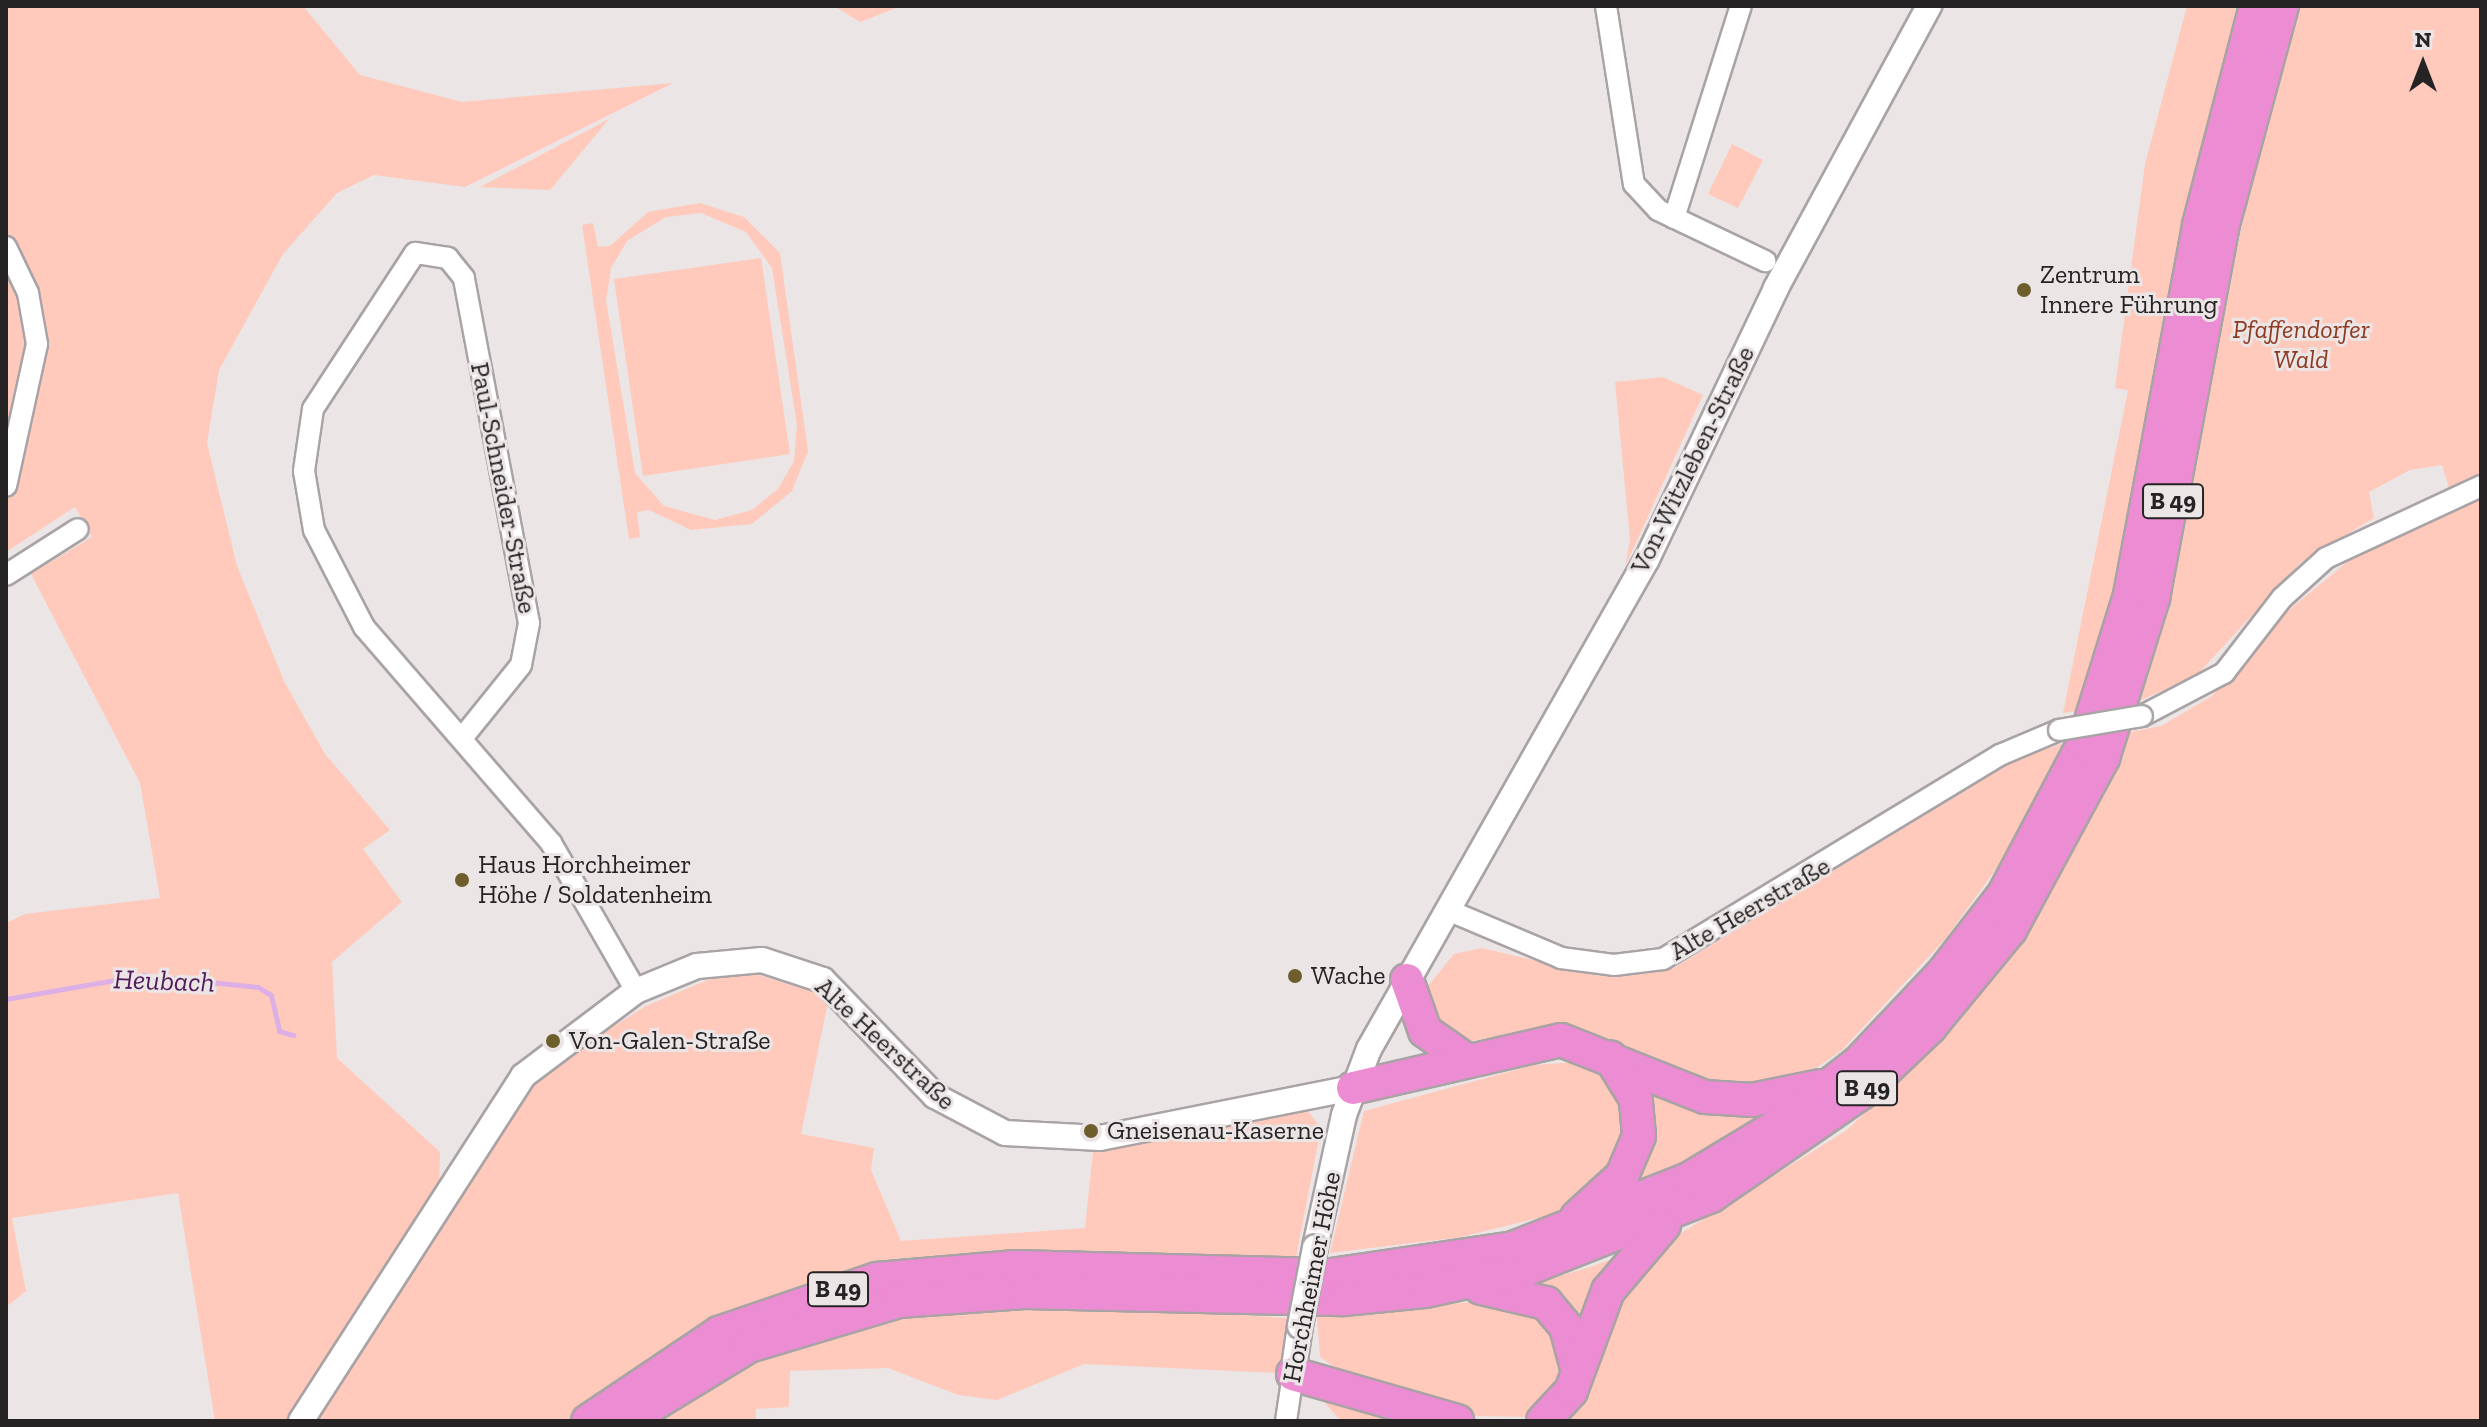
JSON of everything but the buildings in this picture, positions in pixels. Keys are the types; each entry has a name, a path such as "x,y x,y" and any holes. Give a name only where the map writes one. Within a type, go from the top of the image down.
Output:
{"highway":[{"name":"B 49","path":"588,1421 719,1333 877,1279 1015,1267 1356,1273 1452,1261 1552,1236 1709,1168 1835,1082 1913,1008 1987,917 2039,837 2084,743 2130,595 2199,225 2256,6"},
{"name":"B 49","path":"626,1421 749,1346 899,1301 1025,1292 1321,1300 1454,1286 1564,1258 1675,1214 1808,1135 1912,1045 2010,930 2077,814 2120,714 2153,598 2222,228 2282,6"},
{"path":"1407,980 1425,1031 1466,1060"},
{"path":"1353,1088 1561,1040 1721,1100 1771,1098 1835,1082"},
{"path":"1552,1236 1605,1195 1636,1149 1636,1099 1610,1057"},
{"path":"1543,1421 1566,1399 1608,1291 1675,1214"},
{"path":"1454,1286 1539,1298 1566,1327 1577,1368"},
{"path":"1293,1374 1457,1421"}],"street":[{"path":"1606,6 1630,172 1647,201 1674,218 1765,261"},
{"path":"1674,218 1741,6"},
{"name":"Von-Witzleben-Straße","path":"1450,911 1647,559 1776,288 1929,6"},
{"path":"6,247 31,303 37,344 6,486"},
{"name":"Paul-Schneider-Straße","path":"415,253 448,258 464,278 529,623 521,665 463,737 364,627 324,558 306,498 313,409 415,253"},
{"name":"Alte Heerstraße","path":"1450,911 1561,958 1614,965 1663,959 2000,755 2059,730 2142,716 2224,673 2297,581 2334,553 2481,486"},
{"path":"6,575 78,529"},
{"path":"463,737 551,843 636,991"},
{"path":"1353,1088 1407,980 1450,911"},
{"name":"Alte Heerstraße","path":"301,1421 496,1111 523,1076 636,991 731,959 807,972 835,990 954,1111 987,1129 1034,1138 1141,1132 1353,1088"},
{"name":"Horchheimer Höhe","path":"1286,1421 1315,1247 1353,1088"}],"green space":[{"path":"6,6 303,6 360,75 462,102 673,83 465,187 374,175 337,193 283,254 219,370 207,443 237,566 284,681 325,754 390,830 363,849 402,902 332,962 337,1058 440,1152 439,1183 291,1421 215,1421 178,1193 12,1218 26,1291 6,1307 6,923 25,914 160,898 140,783 31,574 92,537 75,507 6,552"},
{"path":"834,6 901,6 860,22"},
{"path":"2187,6 2248,6 2085,710 2063,713 2128,390 2115,388 2145,164"},
{"name":"Pfaffendorfer Wald","path":"2292,6 2481,6 2481,479 2451,494 2442,465 2410,470 2369,492 2374,518 2300,563 2196,676 2134,703"},
{"path":"609,119 550,190 480,187"},
{"path":"1732,144 1763,160 1738,208 1708,194"},
{"path":"700,203 744,217 780,253 808,451 792,491 752,524 691,530 649,510 637,512 640,537 629,539 582,225 593,223 598,247 610,246 648,212","holes":["701,213 746,232 772,268 797,425 794,461 778,489 752,510 715,520 664,506 635,473 606,301 611,268 627,241 666,217"]},
{"path":"761,258 790,454 643,476 614,279"},
{"path":"1663,377 1703,395 1625,567 1630,539 1615,382"},
{"path":"2481,497 2481,1421 1557,1421 1601,1320 1662,1245 1847,1130 1956,1026 2070,856 2124,733 2161,726 2212,696 2289,610 2369,544"},
{"path":"2073,740 2043,804 1946,938 1842,1050 1796,1082 1721,1093 1576,1031 1539,1029 1466,1042 1441,1033 1424,991 1454,954 1482,948 1599,976 1674,968 2019,758"},
{"path":"736,968 829,997 801,1134 874,1148 871,1170 901,1241 1085,1228 1093,1151 1307,1110 1321,1128 1296,1257 1126,1252 908,1260 825,1278 720,1321 570,1421 316,1421 489,1142 543,1071 646,1006"},
{"path":"1576,1062 1612,1079 1628,1109 1620,1161 1584,1198 1551,1215 1461,1237 1330,1253 1364,1111 1534,1065"},
{"path":"1634,1078 1765,1107 1771,1117 1632,1196"},
{"path":"1625,1254 1583,1325 1530,1285 1590,1267"},
{"path":"1492,1300 1549,1317 1566,1374 1530,1417 1476,1416 1351,1379 1320,1357 1317,1317"},
{"path":"1068,1305 1287,1318 1283,1359 1276,1373 1084,1364 997,1400 958,1395 888,1368 790,1371 789,1407 756,1409 756,1421 643,1421 727,1368 863,1318"},
{"path":"1335,1400 1423,1421 1341,1421 1325,1403"}],"waterway":[{"name":"Heubach","path":"6,999 143,975 258,987 271,995 279,1031 293,1035"}],"place":[{"name":"Zentrum Innere Führung","path":"2024,290"},
{"name":"Haus Horchheimer Höhe / Soldatenheim","path":"462,880"},
{"name":"Wache","path":"1295,976"},
{"name":"Von-Galen-Straße","path":"553,1041"},
{"name":"Gneisenau-Kaserne","path":"1091,1131"}]}
